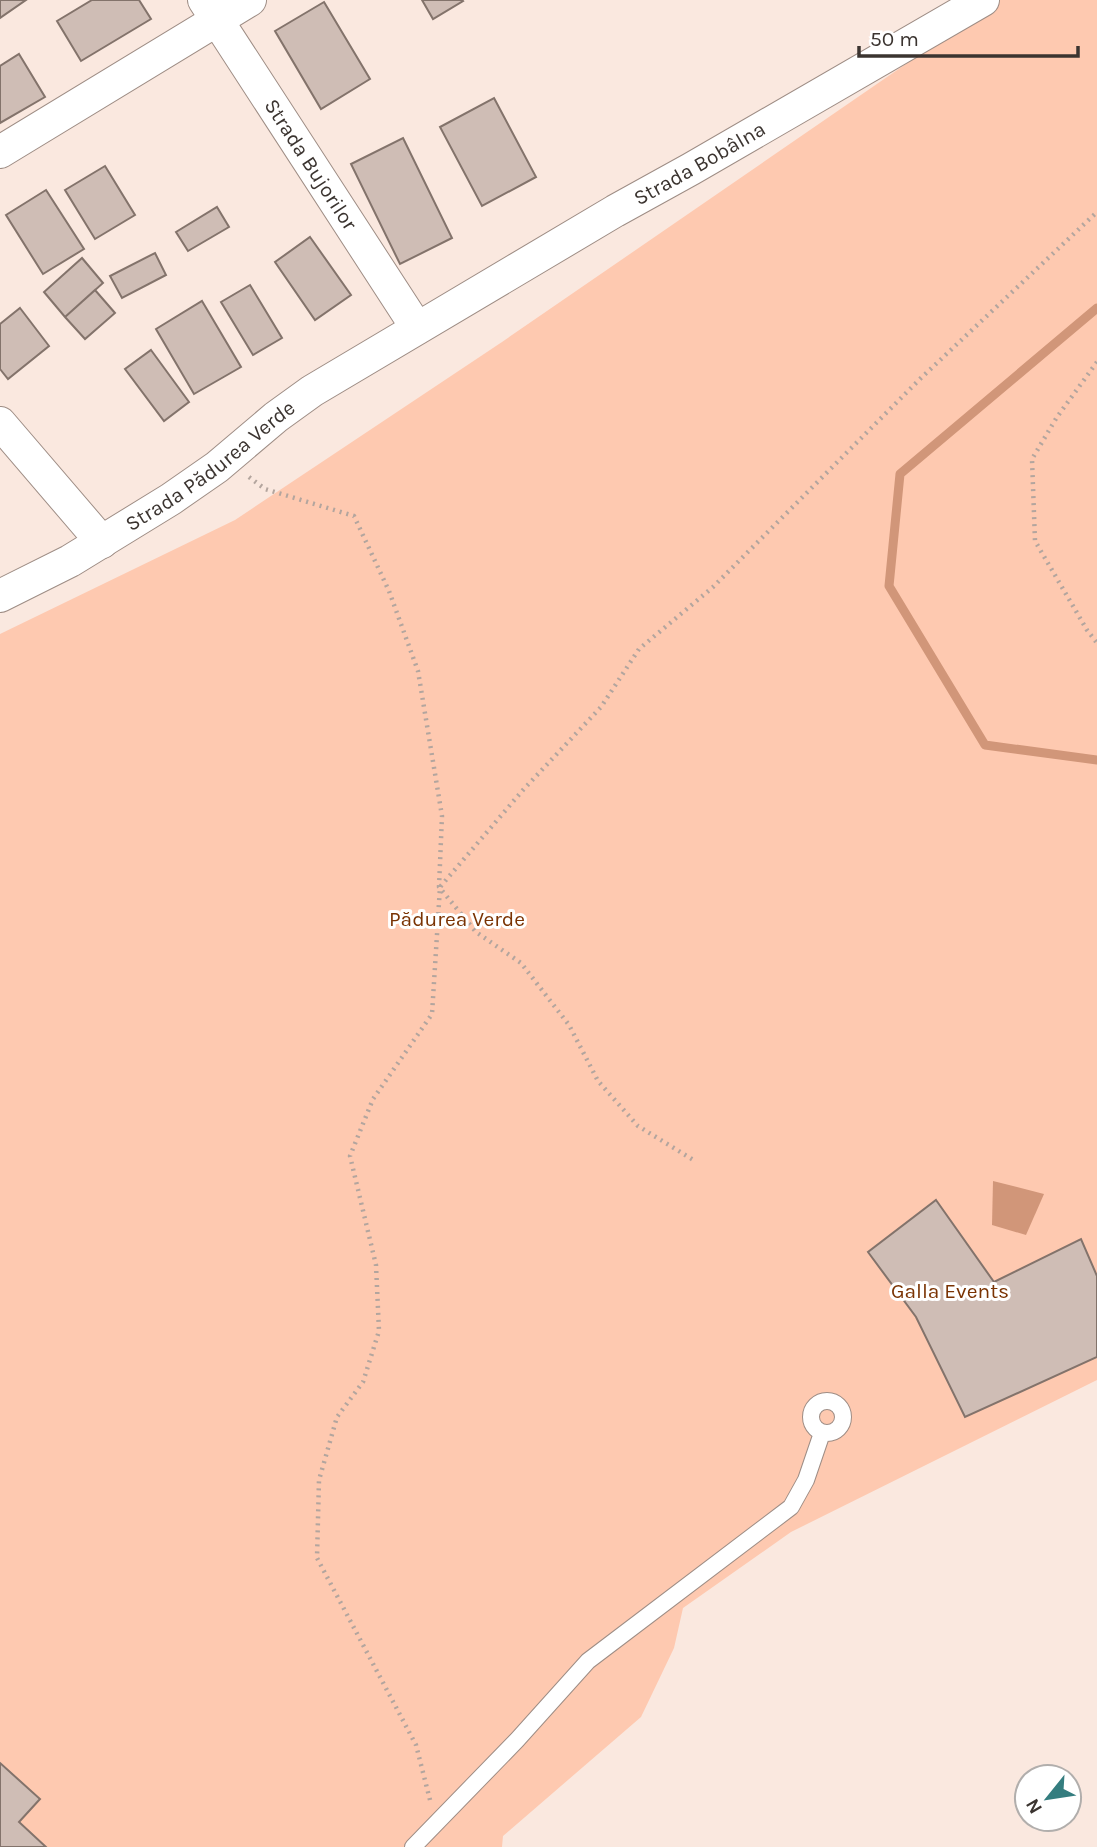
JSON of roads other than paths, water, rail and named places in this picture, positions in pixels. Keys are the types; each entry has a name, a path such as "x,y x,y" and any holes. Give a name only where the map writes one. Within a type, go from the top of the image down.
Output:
{"street":[{"path":"0,152 211,10 250,0"},
{"name":"Strada Bobâlna","path":"417,328 983,0"},
{"name":"Strada Bujorilor","path":"211,10 417,328"},
{"name":"Strada Pădurea Verde","path":"0,596 103,542 171,499 217,467 276,417 312,391 417,328"},
{"path":"0,423 103,542"}],"lane":[{"path":"413,1847 517,1740 588,1661 791,1507 806,1480 822,1433"}],"waterway":[{"path":"1097,308 900,474 889,586 985,745 1097,760"}],"park label":[{"name":"Pădurea Verde","path":"457,919"},
{"name":"Galla Events","path":"950,1291"}]}
